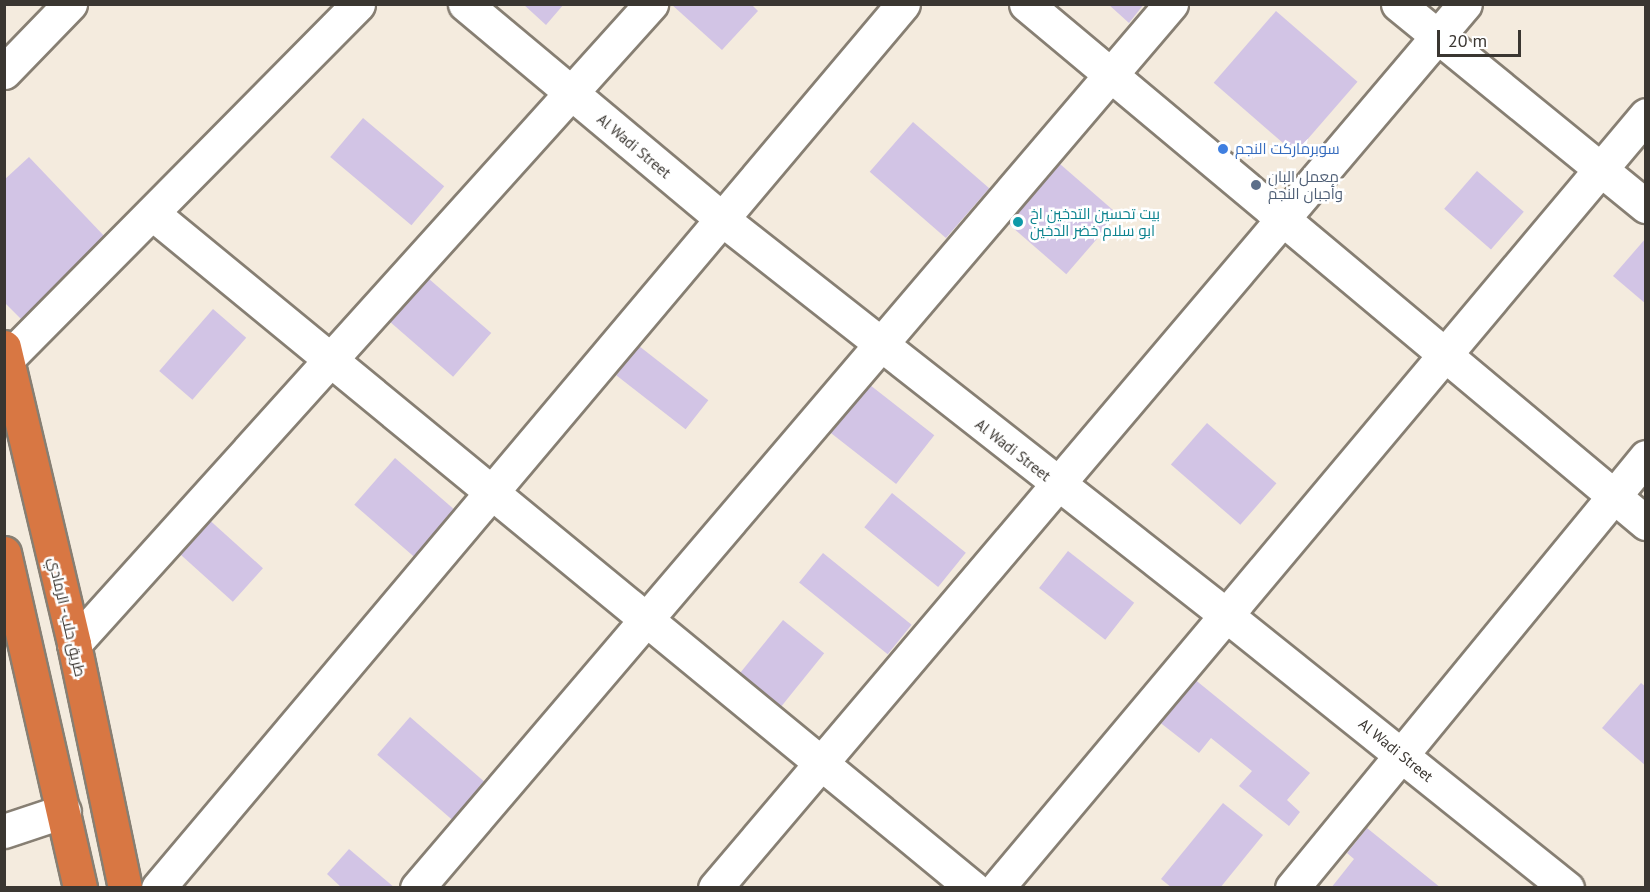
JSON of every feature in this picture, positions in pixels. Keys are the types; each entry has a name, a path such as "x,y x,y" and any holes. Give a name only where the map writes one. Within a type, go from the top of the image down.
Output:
{"highway":[{"name":"طريق حلب - الرمادي","path":"6,353 74,644 125,888"},
{"path":"4,553 11,613 64,811 80,888"}],"street":[{"path":"4,72 70,4"},
{"path":"6,353 152,213 358,4"},
{"name":"Al Wadi Street","path":"465,4 722,219 1226,615 1568,888"},
{"path":"74,644 651,4"},
{"path":"158,888 903,4"},
{"path":"1026,4 1646,523"},
{"path":"417,888 1171,4"},
{"path":"1398,4 1646,206"},
{"path":"716,888 1465,4"},
{"path":"997,888 1646,115"},
{"path":"152,213 973,888"},
{"path":"1292,888 1646,457"},
{"path":"4,831 64,811"}],"building":[{"path":"523,4 564,4 546,25"},
{"path":"671,4 751,4 758,11 722,50"},
{"path":"1108,4 1144,4 1129,23"},
{"path":"1276,11 1358,82 1295,154 1214,83"},
{"path":"363,118 444,186 411,225 330,157"},
{"path":"913,122 989,188 946,238 870,172"},
{"path":"29,157 106,238 21,319 4,302 4,180"},
{"path":"1060,164 1118,215 1066,274 1008,224"},
{"path":"1477,171 1524,212 1491,249 1444,209"},
{"path":"1646,238 1646,304 1613,276"},
{"path":"421,272 491,333 453,377 383,316"},
{"path":"213,309 246,338 192,400 159,371"},
{"path":"639,346 708,400 686,429 616,375"},
{"path":"861,378 934,435 896,484 823,427"},
{"path":"1207,423 1276,483 1240,525 1171,465"},
{"path":"395,458 458,512 417,559 354,505"},
{"path":"892,493 966,553 938,587 864,527"},
{"path":"205,516 263,568 233,602 175,549"},
{"path":"1068,551 1134,603 1105,640 1039,588"},
{"path":"823,553 912,625 888,654 799,583"},
{"path":"783,620 824,653 777,712 736,678"},
{"path":"1193,678 1310,773 1287,800 1300,812 1289,826 1239,786 1252,771 1211,738 1199,753 1158,721"},
{"path":"1641,683 1646,687 1646,766 1602,728"},
{"path":"410,717 489,786 456,824 377,755"},
{"path":"1223,803 1263,835 1220,888 1172,888 1161,879"},
{"path":"1367,828 1441,888 1331,888 1354,859 1347,853"},
{"path":"349,849 395,888 342,888 327,874"}],"place":[{"name":"سوبرماركت النجم","path":"1223,149"},
{"name":"معمل البان وأجبان النجم","path":"1256,185"},
{"name":"بيت تحسين التدخين اخ ابو سلام خضر الدخين","path":"1018,222"}]}
